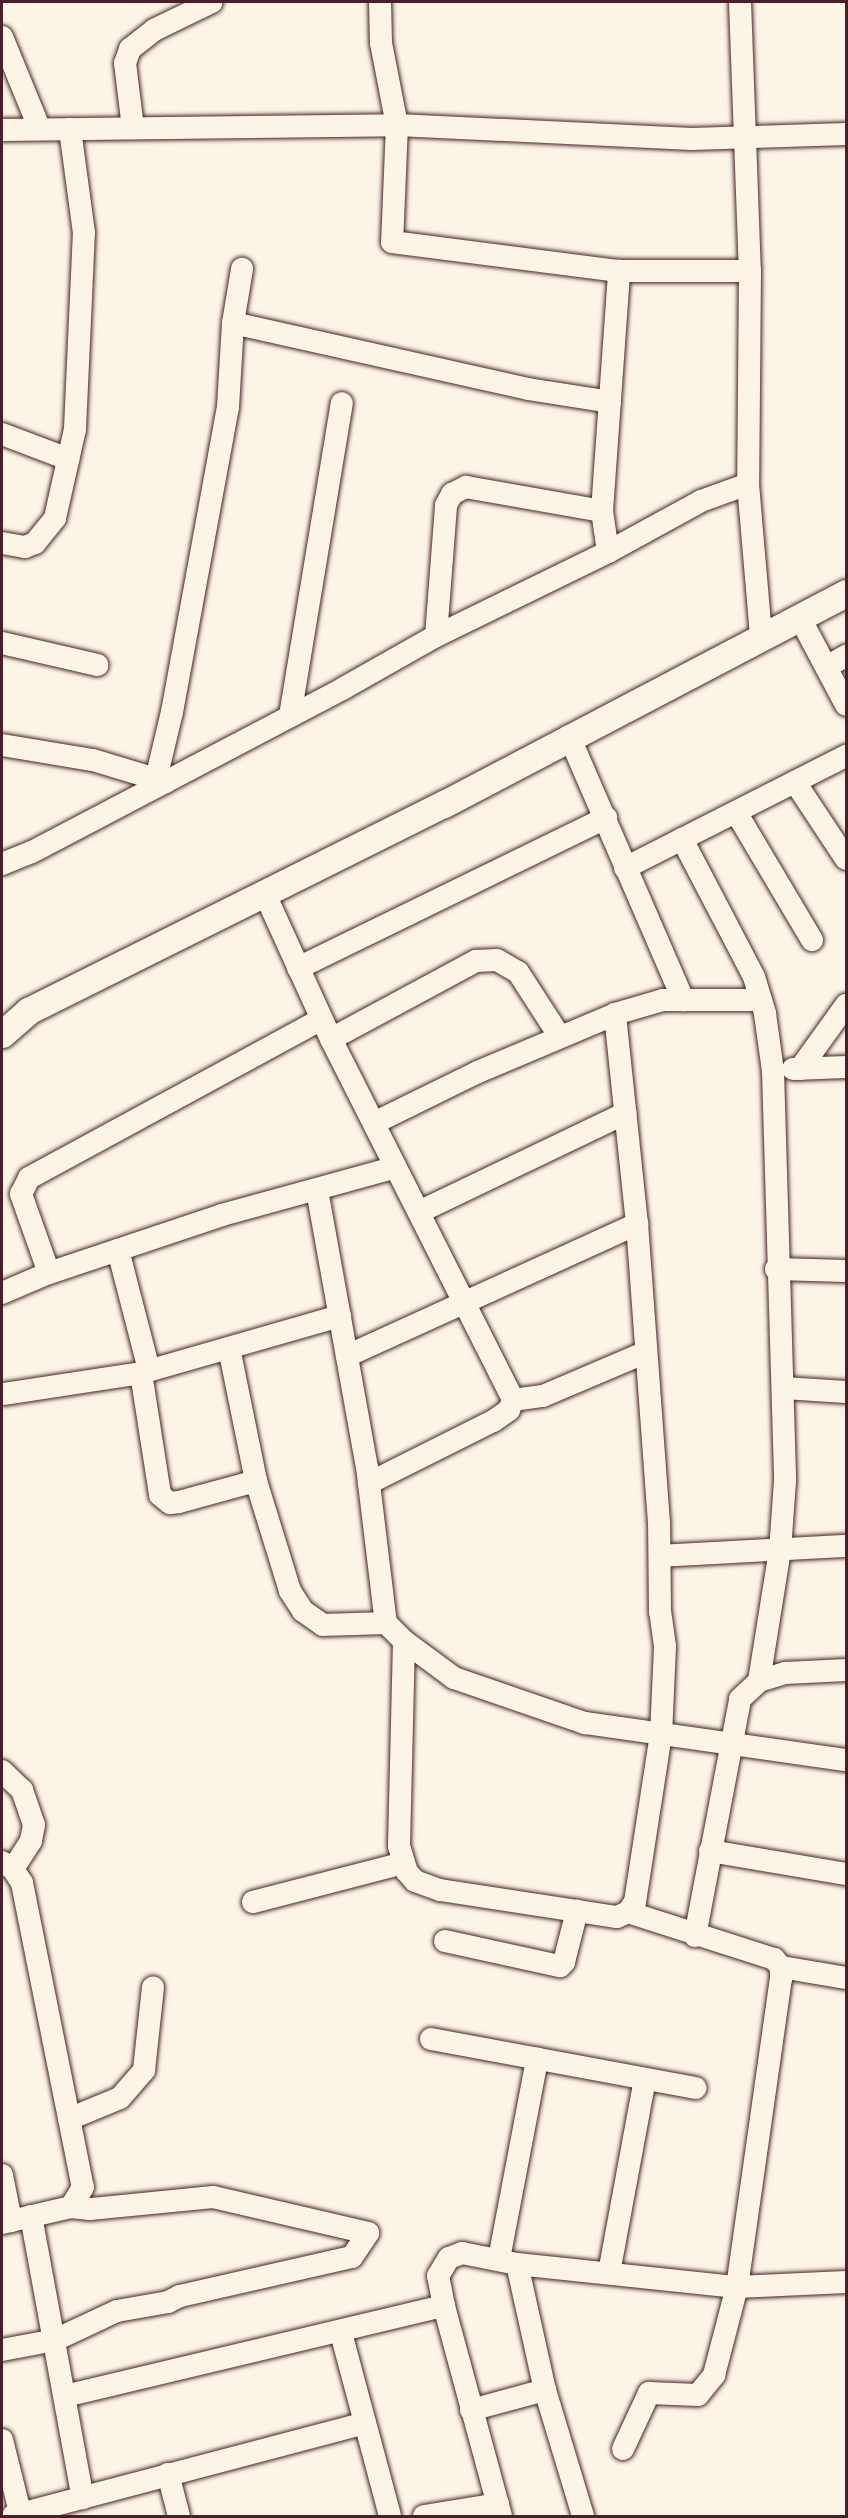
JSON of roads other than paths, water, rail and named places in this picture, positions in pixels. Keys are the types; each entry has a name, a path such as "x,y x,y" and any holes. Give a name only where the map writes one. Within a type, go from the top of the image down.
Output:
{"street":[{"path":"134,128 125,63 130,48 154,30 212,2"},
{"path":"380,2 381,43 397,125 392,242 620,271 750,271"},
{"path":"740,2 747,140 750,271 748,484 761,635"},
{"path":"2,37 39,127"},
{"path":"2,130 39,127 70,129 397,125 747,140 846,134"},
{"path":"2,545 25,546 44,534 55,518 68,459 80,374 84,233 70,129"},
{"path":"161,780 228,407 233,323 242,269"},
{"path":"608,552 602,511 620,271"},
{"path":"233,323 528,389 610,402"},
{"path":"290,716 342,403"},
{"path":"2,434 68,459"},
{"path":"2,864 161,780 290,716 436,636 608,552 701,501 748,484"},
{"path":"436,636 446,505 452,494 466,488 602,511"},
{"path":"2,1034 28,1011 444,804 568,736 642,701 761,635 800,618 846,593"},
{"path":"800,618 846,705"},
{"path":"2,643 97,665"},
{"path":"826,667 846,656"},
{"path":"568,736 606,818 625,868 683,1000"},
{"path":"2,745 93,760 161,780"},
{"path":"625,868 846,756"},
{"path":"795,782 846,859"},
{"path":"736,812 812,940"},
{"path":"298,968 606,818"},
{"path":"682,839 754,977 761,1000 773,1071 776,1269 784,1388 785,1481 780,1550 759,1681"},
{"path":"264,892 326,1029 513,1400 509,1410 493,1420 369,1483"},
{"path":"49,1273 21,1194 29,1178 326,1029 476,961 497,960 518,972 560,1037"},
{"path":"374,1123 615,1014 663,1000 761,1000"},
{"path":"800,1069 846,1005"},
{"path":"404,1641 399,1845 404,1863 415,1881 440,1890 616,1917 628,1912 635,1902 661,1735 665,1646 660,1612 660,1556 637,1224 615,1014"},
{"path":"773,1071 846,1067"},
{"path":"420,1212 626,1113"},
{"path":"2,1293 49,1273 222,1215 396,1167"},
{"path":"317,1190 369,1483 386,1623 404,1641 454,1678 478,1689 585,1723 730,1746 846,1760"},
{"path":"347,1356 637,1224"},
{"path":"118,1250 145,1372 160,1495 170,1503 256,1481"},
{"path":"776,1269 846,1271"},
{"path":"4,1394 145,1372 340,1316"},
{"path":"229,1348 256,1481 290,1591 303,1611 323,1625 335,1628 386,1623"},
{"path":"513,1400 543,1396 646,1352"},
{"path":"784,1388 846,1392"},
{"path":"660,1556 846,1546"},
{"path":"694,1936 740,1699 759,1681 786,1673 846,1670"},
{"path":"2,1771 22,1790 34,1825 31,1841 7,1865 22,1883 83,2187 71,2207"},
{"path":"710,1851 846,1874"},
{"path":"253,1902 404,1863"},
{"path":"445,1941 560,1966 564,1962 577,1911"},
{"path":"628,1912 694,1936 774,1959 781,1967 846,1978"},
{"path":"622,2449 649,2393 698,2396 708,2386 737,2287 781,1967"},
{"path":"69,2119 120,2098 144,2070 153,1987"},
{"path":"431,2039 695,2088"},
{"path":"537,2059 508,2261 583,2517"},
{"path":"609,2273 645,2079"},
{"path":"2,2175 55,2340 83,2498"},
{"path":"2,2350 55,2340 117,2311 168,2302 180,2296 352,2257 368,2233 213,2197 90,2209 71,2207 15,2220"},
{"path":"424,2517 500,2510 444,2306 438,2276 448,2258 462,2253 508,2261 737,2287 846,2282"},
{"path":"65,2396 341,2333 444,2306"},
{"path":"341,2333 390,2517"},
{"path":"471,2410 545,2390"},
{"path":"2,2440 18,2516 365,2423"},
{"path":"168,2474 179,2517"}]}
